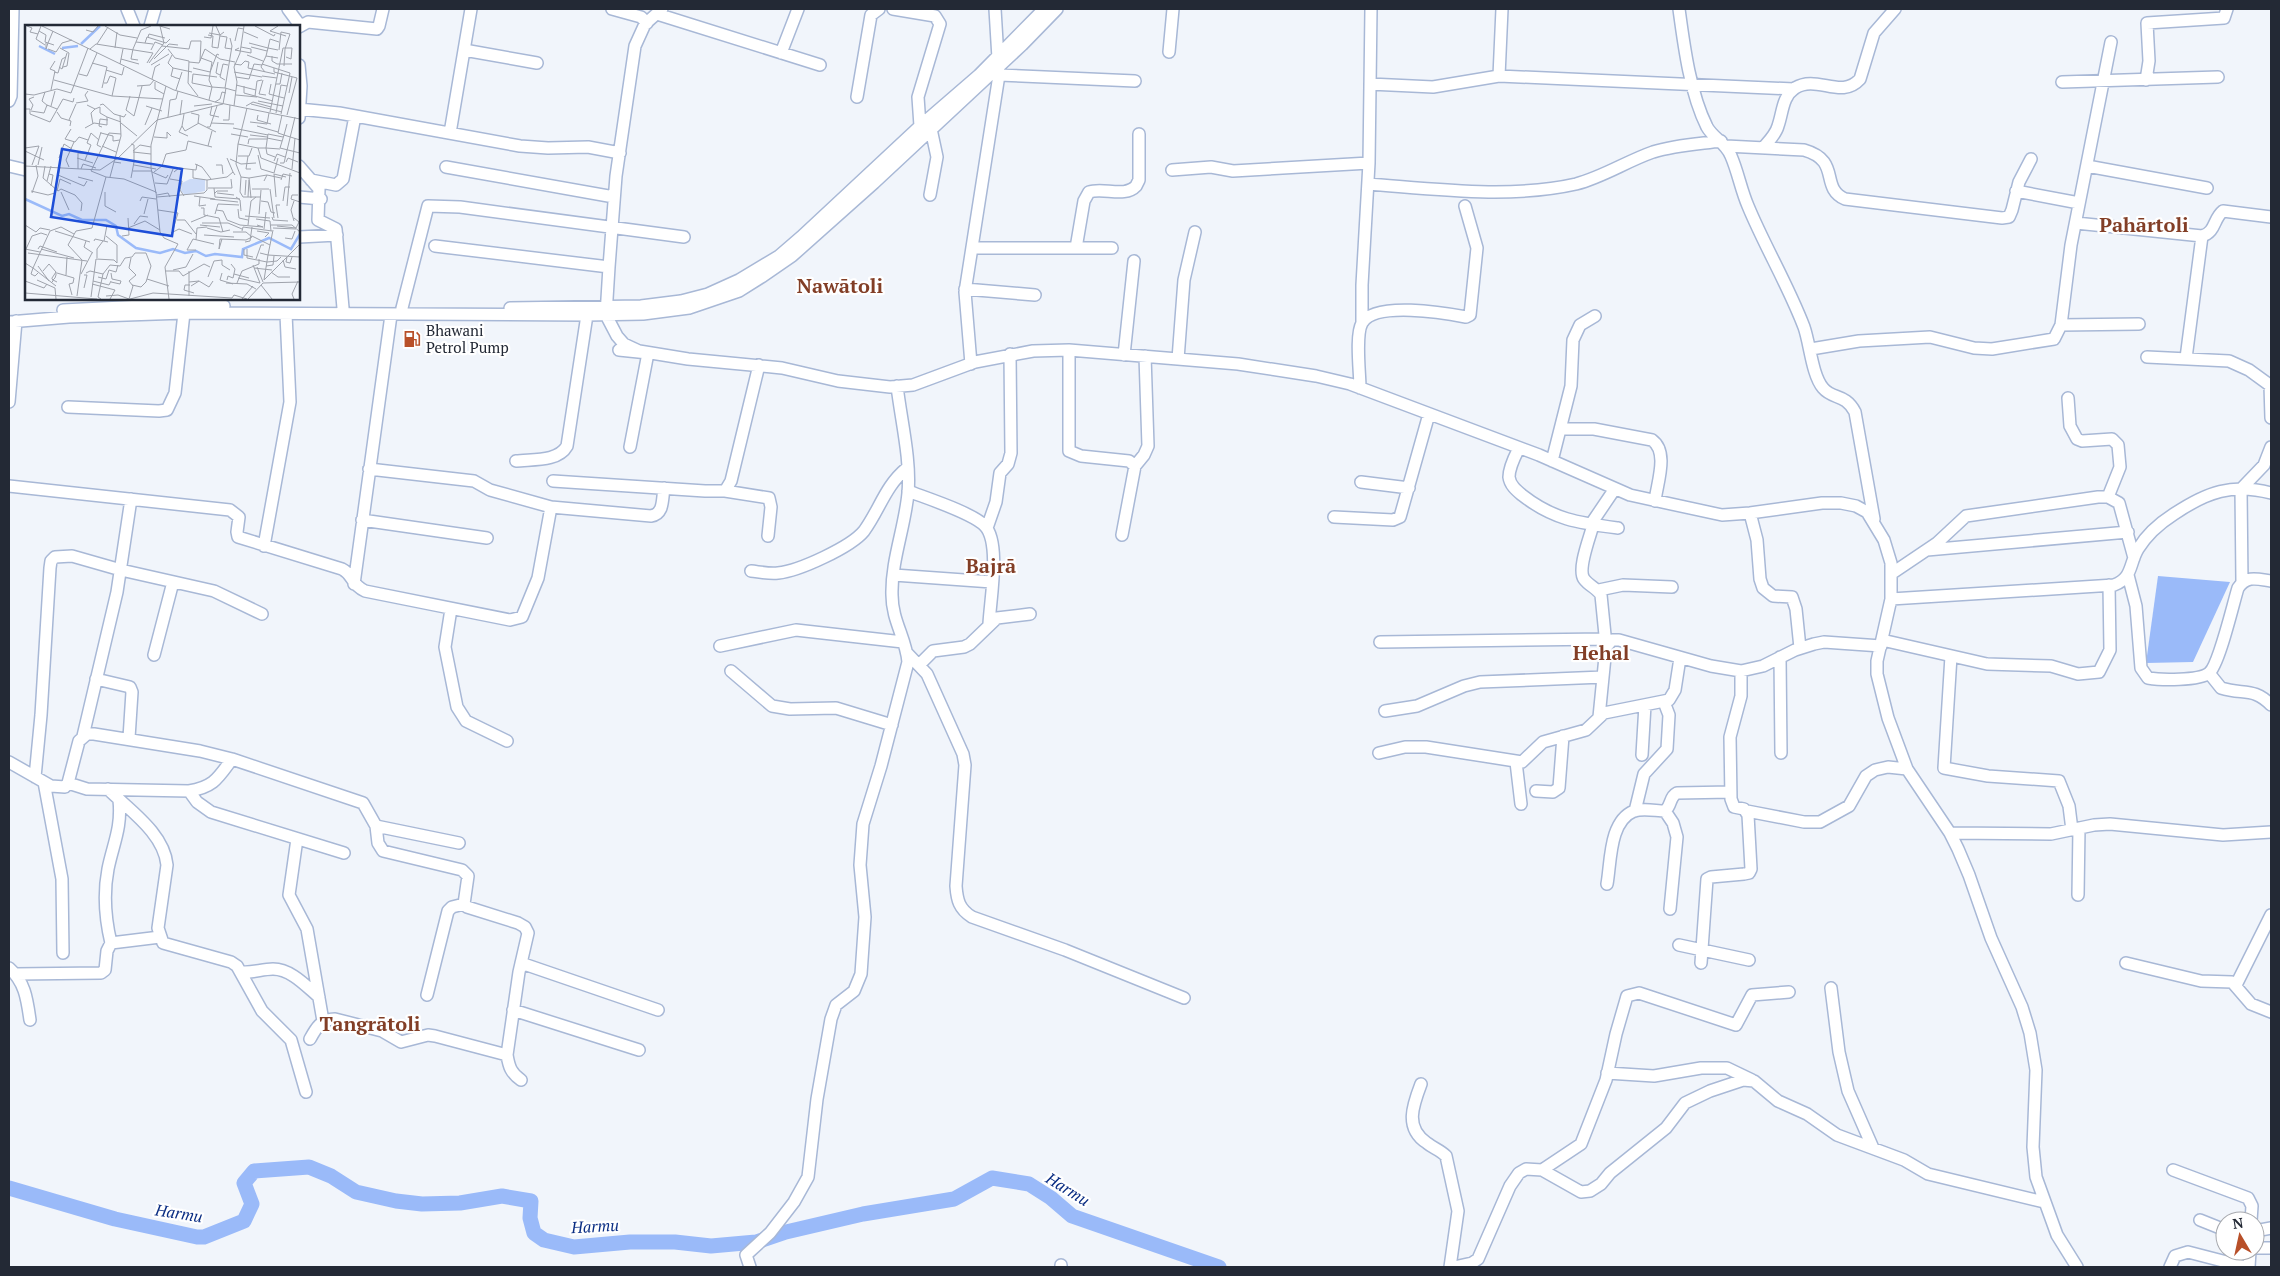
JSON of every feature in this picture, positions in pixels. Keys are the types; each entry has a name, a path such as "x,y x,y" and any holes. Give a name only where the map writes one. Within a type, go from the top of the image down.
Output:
{"street":[{"path":"9,101 11,96 13,9"},
{"path":"127,9 134,25"},
{"path":"150,25 155,9"},
{"path":"288,9 300,25"},
{"path":"300,26 318,23 372,30 379,26 382,9"},
{"path":"450,133 471,9"},
{"path":"612,9 641,17 647,22"},
{"path":"781,53 798,9"},
{"path":"857,97 871,15 874,10 879,9"},
{"path":"898,9 935,16 940,24 918,97 937,157 930,195"},
{"path":"971,364 965,289 999,66 995,9"},
{"path":"999,66 1044,9"},
{"path":"9,402 11,319 183,306 606,311 643,314 689,308 738,291 792,256 926,127 999,66 1057,9"},
{"path":"1169,52 1173,9"},
{"path":"1360,388 1360,332 1362,323 1362,285 1369,162 1371,9"},
{"path":"1499,76 1502,9"},
{"path":"1679,9 1693,84 1708,129 1723,143 1747,205 1798,315 1819,380 1824,389 1850,403 1856,412 1874,522"},
{"path":"1763,148 1778,127 1786,97 1794,89 1803,84 1811,83 1840,89 1855,85 1860,79 1874,33 1895,9"},
{"path":"2146,80 2148,61 2147,23 2224,18 2227,9"},
{"path":"648,353 624,344 617,336 606,311 614,196 638,34 647,22 660,12 820,65"},
{"path":"1810,349 1859,341 1930,337 1974,348 1992,349 2054,339 2061,325 2079,203 2111,42"},
{"path":"464,50 537,63"},
{"path":"999,66 1135,81"},
{"path":"300,76 300,100"},
{"path":"1370,84 1433,87 1499,76 1794,89"},
{"path":"2062,82 2218,77"},
{"path":"300,113 354,116 534,148 588,147 620,153"},
{"path":"312,180 336,185 343,179 354,116"},
{"path":"1076,248 1084,201 1089,192 1095,190 1127,191 1136,186 1139,180 1139,134"},
{"path":"1368,184 1486,192 1555,187 1594,178 1636,159 1671,147 1723,143 1763,148 1804,150 1814,153 1826,162 1833,189 1838,196 1856,201 2002,218 2009,216 2012,210 2016,191 2031,159"},
{"path":"1172,170 1211,167 1233,171 1369,162"},
{"path":"9,166 25,170"},
{"path":"2087,166 2207,188"},
{"path":"300,167 320,189 321,199 317,217 336,229 343,308"},
{"path":"446,167 614,196"},
{"path":"2016,191 2079,203"},
{"path":"300,197 321,199"},
{"path":"402,308 428,206 460,207 684,237"},
{"path":"1362,323 1375,314 1395,311 1431,312 1466,317 1470,315 1477,248 1465,206"},
{"path":"2076,223 2202,236 2213,230 2218,215 2223,211 2271,217"},
{"path":"1178,359 1185,272 1195,232"},
{"path":"300,237 337,235"},
{"path":"2186,358 2202,236"},
{"path":"435,246 609,268"},
{"path":"972,248 1112,248"},
{"path":"1124,354 1134,261"},
{"path":"965,289 1034,295"},
{"path":"183,306 286,314 391,316 587,315 606,311"},
{"path":"68,407 167,410 175,393 183,306"},
{"path":"264,546 289,414 286,314"},
{"path":"516,460 556,456 563,453 567,446 587,315"},
{"path":"354,584 391,316"},
{"path":"1552,461 1571,386 1572,340 1580,325 1595,316"},
{"path":"2061,325 2139,324"},
{"path":"619,350 759,365 838,381 897,386 912,384 971,364 1010,354 1069,350 1238,364 1297,373 1360,388 1552,461 1614,490 1655,501 1716,514 1750,513 1822,503 1841,503 1856,506 1867,512 1890,555 1891,599 1877,661 1888,718 1907,769 1950,832 1969,874 1991,938 2019,998 2030,1033 2036,1070 2033,1156 2036,1177 2057,1235 2077,1267"},
{"path":"1069,350 1069,451 1081,456 1129,462 1135,466"},
{"path":"630,447 648,353"},
{"path":"987,528 996,502 1000,473 1008,464 1011,453 1010,354"},
{"path":"1122,534 1135,466 1144,455 1148,446 1145,356"},
{"path":"2146,357 2229,361 2249,370 2271,385 2271,418"},
{"path":"725,491 731,481 759,365"},
{"path":"750,1267 746,1255 770,1234 800,1194 808,1178 814,1116 831,1019 836,1005 854,991 861,974 865,916 860,865 863,824 906,672 905,648 893,614 892,592 908,491 897,386"},
{"path":"2068,398 2070,426 2077,439 2112,439 2118,445 2120,467 2108,497"},
{"path":"1334,517 1398,519 1402,512 1429,414"},
{"path":"1561,428 1605,431 1652,440 1657,444 1661,457 1655,501"},
{"path":"2242,582 2241,489 2264,465 2270,455 2271,447"},
{"path":"1519,448 1509,478 1516,490 1533,504 1556,517 1592,525 1618,528"},
{"path":"751,571 769,573 790,571 850,544 862,533 869,523 890,485 907,468"},
{"path":"369,469 474,481 490,490 551,507 651,516 657,515 660,510 664,488"},
{"path":"553,481 725,491 769,498 771,507 768,536"},
{"path":"1361,482 1409,488"},
{"path":"9,486 230,510 239,517 238,537 342,568 347,572 354,584 365,591 510,620 522,616 538,578 551,507"},
{"path":"1891,599 2109,585 2123,581 2128,575 2134,558 2144,541 2160,523 2197,498 2229,489 2255,489 2271,494"},
{"path":"1599,717 1605,643 1603,602 1598,590 1584,580 1581,570 1592,525 1614,490"},
{"path":"908,491 972,518 987,528 993,544 989,624"},
{"path":"1891,574 1937,543 1959,520 1974,513 2108,497 2120,504 2134,558"},
{"path":"9,762 39,780 58,788 65,787 68,783 82,736 121,570 131,499"},
{"path":"1750,513 1757,540 1760,578 1763,588 1773,596 1792,597 1796,609 1800,648"},
{"path":"362,520 486,538"},
{"path":"1926,550 2128,532"},
{"path":"63,953 62,879 39,780 51,560 61,555 72,556 121,570 214,591 262,614"},
{"path":"894,575 992,582"},
{"path":"2128,575 2136,606 2143,673 2148,678 2157,679 2199,677 2208,674 2217,658 2238,588 2242,582 2250,578 2271,581"},
{"path":"154,655 173,582"},
{"path":"1598,590 1623,585 1672,587"},
{"path":"1380,642 1605,643 1619,640 1680,658 1741,671 1763,666 1800,648 1824,642 1881,643 1987,664 2051,666 2078,674 2099,672 2110,650 2109,585"},
{"path":"451,609 446,653 460,714 466,721 507,741"},
{"path":"920,664 933,651 964,647 989,624 1004,616 1030,614"},
{"path":"720,646 796,630 905,648 927,674 963,754 964,774 956,886 957,900 963,911 972,917 1065,950 1184,998"},
{"path":"1951,656 1944,768 1988,776 2059,781 2076,829 2078,895"},
{"path":"1780,657 1781,753"},
{"path":"1379,753 1405,746 1426,747 1522,762 1543,742 1586,730 1599,717 1610,711 1664,702 1673,696 1680,658"},
{"path":"731,671 772,706 790,709 836,708 892,725"},
{"path":"1741,671 1741,696 1730,737 1731,792 1734,807 1747,812 1804,822 1820,822 1850,806 1866,776 1875,770 1888,767 1907,769"},
{"path":"2208,674 2222,688 2253,692 2260,695 2271,705"},
{"path":"1385,711 1417,706 1470,684 1602,677"},
{"path":"96,678 130,687 132,692 130,738"},
{"path":"1635,811 1644,774 1667,749 1669,715 1664,702"},
{"path":"1642,755 1645,705"},
{"path":"82,736 94,734 184,747 232,759 358,800 367,807 376,826 378,843 383,851 466,873 468,882 464,904"},
{"path":"1536,791 1553,792 1559,788 1563,736"},
{"path":"68,783 80,788 189,791 201,789 214,782 232,759"},
{"path":"1516,762 1521,804"},
{"path":"108,789 156,836 166,858 158,928 163,943 168,946 231,962 242,972 262,1011 291,1040 306,1092"},
{"path":"189,791 198,802 211,812 344,853"},
{"path":"1665,811 1671,798 1677,792 1731,792"},
{"path":"12,971 101,973 107,964 107,950 111,943 104,910 108,870 121,819 119,800"},
{"path":"1607,884 1615,834 1622,820 1635,811 1665,811"},
{"path":"1665,811 1673,823 1677,838 1670,909"},
{"path":"1701,963 1707,879 1749,873 1751,869 1747,812"},
{"path":"1950,832 2051,834 2110,824 2223,835 2271,832"},
{"path":"376,826 459,843"},
{"path":"297,839 289,895 307,929 324,1021"},
{"path":"464,904 467,907 518,923 528,933 521,963 507,1055 508,1066 513,1074 521,1080"},
{"path":"427,995 448,912 452,907 464,904"},
{"path":"2236,985 2271,915"},
{"path":"111,943 160,937"},
{"path":"1679,944 1749,960"},
{"path":"2126,962 2201,981 2231,982 2236,985 2251,1004 2271,1012"},
{"path":"521,963 658,1010"},
{"path":"242,972 252,973 273,969 287,971 319,997"},
{"path":"12,971 26,995 30,1020"},
{"path":"1831,988 1839,1052 1848,1090 1873,1148"},
{"path":"1542,1170 1581,1144 1607,1073 1624,1001 1627,996 1632,993 1639,993 1736,1025 1752,995 1789,992"},
{"path":"513,1010 639,1050"},
{"path":"310,1039 318,1026 324,1021 335,1019 382,1031 401,1042 428,1035 507,1055"},
{"path":"1607,1073 1654,1076 1702,1068 1727,1068 1754,1081 1778,1101 1807,1114 1837,1135 1904,1160 1938,1177 2044,1202"},
{"path":"1454,1267 1472,1264 1479,1258 1510,1186 1518,1173 1526,1170 1542,1170 1581,1192 1590,1191 1666,1128 1681,1107 1689,1100 1743,1080 1754,1081"},
{"path":"1421,1084 1411,1114 1413,1128 1426,1143 1446,1156 1456,1196 1458,1222 1450,1267"},
{"path":"2173,1170 2248,1198 2252,1206 2252,1211"},
{"path":"2200,1220 2215,1226"},
{"path":"2170,1267 2175,1256 2188,1252 2247,1267"}],"water":[{"path":"2158,576 2230,582 2193,662 2146,663"}],"waterway":[{"name":"Harmu","path":"9,1188 115,1219 204,1237 244,1221 252,1204 244,1183 254,1171 309,1167 331,1176 356,1192 396,1201 422,1204 460,1203 502,1196 531,1201 530,1218 534,1233 544,1240 574,1247 630,1242 675,1242 711,1246 756,1242 786,1232 863,1214 954,1199 992,1178 1029,1184 1051,1198 1072,1216 1219,1267"}],"place":[{"name":"Bhawani Petrol Pump","path":"412,339"}],"district":[{"name":"Pahārtoli","path":"2144,224"},
{"name":"Nawātoli","path":"840,285"},
{"name":"Bajrā","path":"991,565"},
{"name":"Hehal","path":"1601,652"},
{"name":"Tangrātoli","path":"370,1023"}]}
